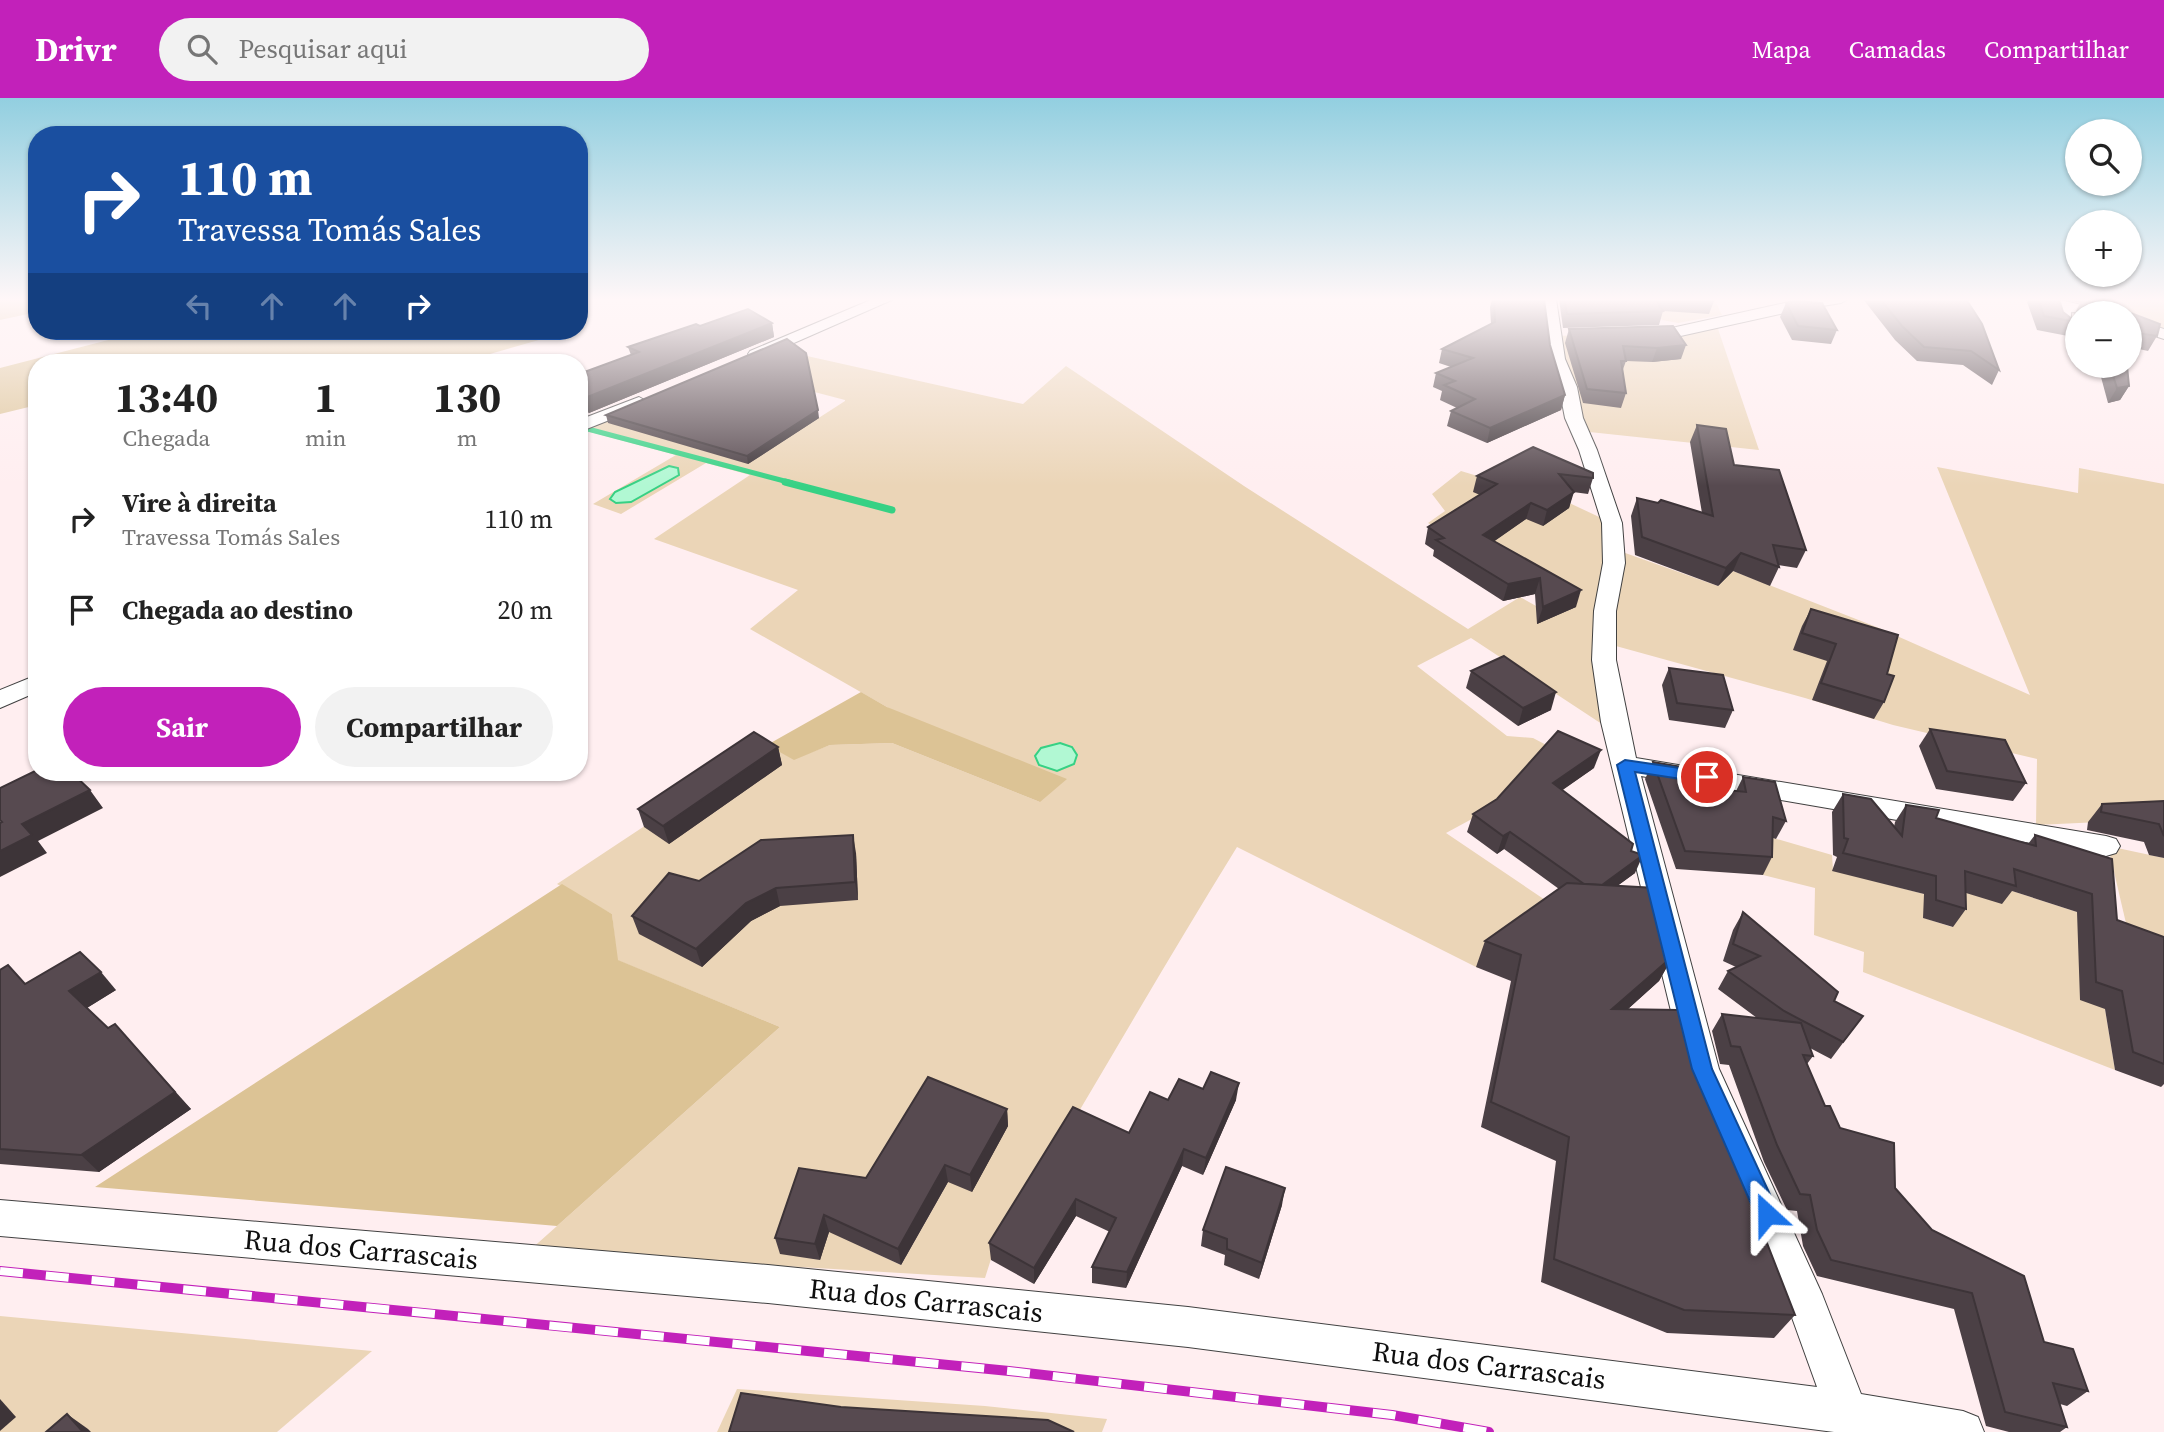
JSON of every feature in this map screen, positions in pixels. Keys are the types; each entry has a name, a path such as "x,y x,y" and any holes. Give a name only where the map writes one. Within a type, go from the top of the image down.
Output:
{"street":[{"path":"1558,361 1568,387 1574,418 1588,450 1612,523 1614,563 1605,611 1604,660 1614,722 1702,1069 1808,1308 1851,1422"},
{"path":"588,423 656,395"},
{"path":"0,700 28,686"},
{"path":"1625,765 1734,781 2106,846"},
{"name":"Rua dos Carrascais","path":"0,1218 768,1283 1188,1326 1851,1422 1963,1432"}],"shaded area":[{"path":"28,361 28,407 0,414 0,368"},
{"path":"740,361 831,361 1023,404 1066,366 1244,486 1468,629 1520,597 1554,616 1575,607 1428,523 1445,511 1432,494 1461,471 1504,484 1516,478 1612,523 1614,549 1718,586 1733,571 1879,628 2030,695 1937,467 2078,493 2079,468 2164,484 2164,819 2036,825 2037,759 1893,725 1605,643 1617,734 1471,638 1417,666 1507,736 1533,738 1552,748 1505,801 1446,833 1557,908 1485,953 1478,968 1237,847 991,1259 985,1278 529,1251 780,1027 617,960 612,914 557,884 767,745 794,759 830,745 892,743 1040,802 887,707 750,629 798,590 654,539 750,475 706,463 621,514 593,504 676,455 588,431 588,425","holes":["730,370 845,400 749,463","1008,1126 948,1182 901,1265 862,1247"]},
{"path":"1561,361 1729,361 1759,450 1580,431"},
{"path":"669,466 678,468 679,475 631,502 616,503 610,499 615,492"},
{"path":"861,692 887,707 1067,779 1040,802 892,743 830,745 794,760 767,745"},
{"path":"1060,743 1072,747 1077,755 1074,764 1057,771 1039,765 1035,756 1041,748"},
{"path":"1739,828 1832,855 1833,870 1924,894 1924,918 1952,927 1952,889 2003,888 2077,912 2105,1009 2115,1070 1863,972 1864,952 1814,935 1815,888 1763,875 1763,854"},
{"path":"2108,846 2164,858 2164,960 2132,949"},
{"path":"562,884 612,914 618,960 780,1027 557,1226 95,1187"},
{"path":"0,1316 372,1351 277,1432 0,1432"},
{"path":"737,1389 985,1406 1107,1419 1102,1432 717,1432"}],"building":[{"path":"614,361 677,361 588,397 588,371"},
{"path":"734,361 808,361 818,410 747,456 606,415"},
{"path":"1465,361 1555,361 1565,395 1490,428 1451,411 1475,399 1444,385 1455,381 1436,373"},
{"path":"1579,361 1621,361 1626,393 1587,389"},
{"path":"1986,361 1996,361 1999,370"},
{"path":"2114,378 2128,378 2129,386 2117,388"},
{"path":"1697,425 1726,429 1734,465 1779,470 1806,550 1773,545 1779,567 1741,553 1726,568 1642,537 1637,498 1658,503 1661,500 1713,516"},
{"path":"1533,447 1593,473 1593,478 1559,474 1574,492 1547,510 1531,503 1483,535 1581,590 1543,607 1540,578 1508,584 1436,540 1444,538 1428,527 1497,484 1477,476"},
{"path":"1811,609 1898,635 1887,674 1894,676 1884,702 1821,683 1836,644 1802,633"},
{"path":"1504,656 1556,692 1523,708 1471,671"},
{"path":"1669,668 1723,675 1733,710 1677,703"},
{"path":"1930,729 2005,740 2026,783 1947,771"},
{"path":"1558,731 1601,750 1553,783 1633,844 1631,851 1643,855 1602,885 1584,884 1510,832 1503,836 1473,814 1497,799"},
{"path":"754,732 778,747 663,826 638,809"},
{"path":"1653,762 1687,768 1694,787 1746,792 1743,777 1775,782 1786,821 1773,817 1772,857 1685,851"},
{"path":"28,774 28,781 80,781 90,790 22,824 32,835 0,851 0,788"},
{"path":"1843,794 1871,799 1902,836 1906,805 1939,810 1936,818 2036,846 2035,835 2112,859 2117,920 2164,937 2164,1064 2133,1052 2122,991 2096,982 2092,894 2014,869 2016,886 1965,871 1966,909 1936,900 1936,876 1843,853 1848,839 1844,838"},
{"path":"2164,801 2164,836 2159,824 2101,812 2102,804"},
{"path":"853,835 855,882 776,888 746,903 696,949 632,916 669,873 699,881 761,840"},
{"path":"1567,883 1656,888 1673,956 1612,1009 1678,1010 1725,1108 1711,1106 1750,1184 1744,1184 1795,1315 1684,1310 1554,1259 1569,1137 1491,1102 1521,955 1485,941"},
{"path":"1743,912 1838,992 1834,1001 1863,1016 1843,1042 1784,1011 1728,971 1760,956 1733,944"},
{"path":"80,952 101,972 69,991 108,1028 115,1024 175,1092 81,1155 0,1149 0,970 8,965 25,984"},
{"path":"1722,1014 1801,1023 1813,1056 1803,1055 1825,1106 1830,1106 1840,1128 1894,1143 1895,1188 1932,1230 2024,1276 2044,1342 2073,1349 2088,1391 2053,1383 2067,1427 2005,1412 1972,1293 1831,1260 1817,1230 1810,1195 1800,1194 1777,1145 1740,1047 1731,1046"},
{"path":"1211,1072 1239,1083 1206,1158 1184,1149 1127,1272 1092,1267 1116,1218 1076,1199 1034,1268 989,1243 1073,1107 1129,1133 1150,1092 1168,1100 1179,1079 1203,1089"},
{"path":"928,1077 1007,1109 970,1175 945,1165 898,1249 824,1215 815,1244 775,1238 799,1168 866,1178"},
{"path":"1226,1167 1285,1188 1262,1263 1227,1249 1227,1239 1203,1230"},
{"path":"741,1393 841,1407 1048,1420 1074,1432 729,1432"},
{"path":"67,1414 83,1432 46,1432"}],"waterway":[{"path":"588,429 792,483"},
{"path":"785,482 892,510"}],"railway":[{"path":"0,1271 1009,1371 1392,1415 1489,1432"}],"route":[{"path":"1707,777 1625,765 1702,1069 1767,1214"}]}
